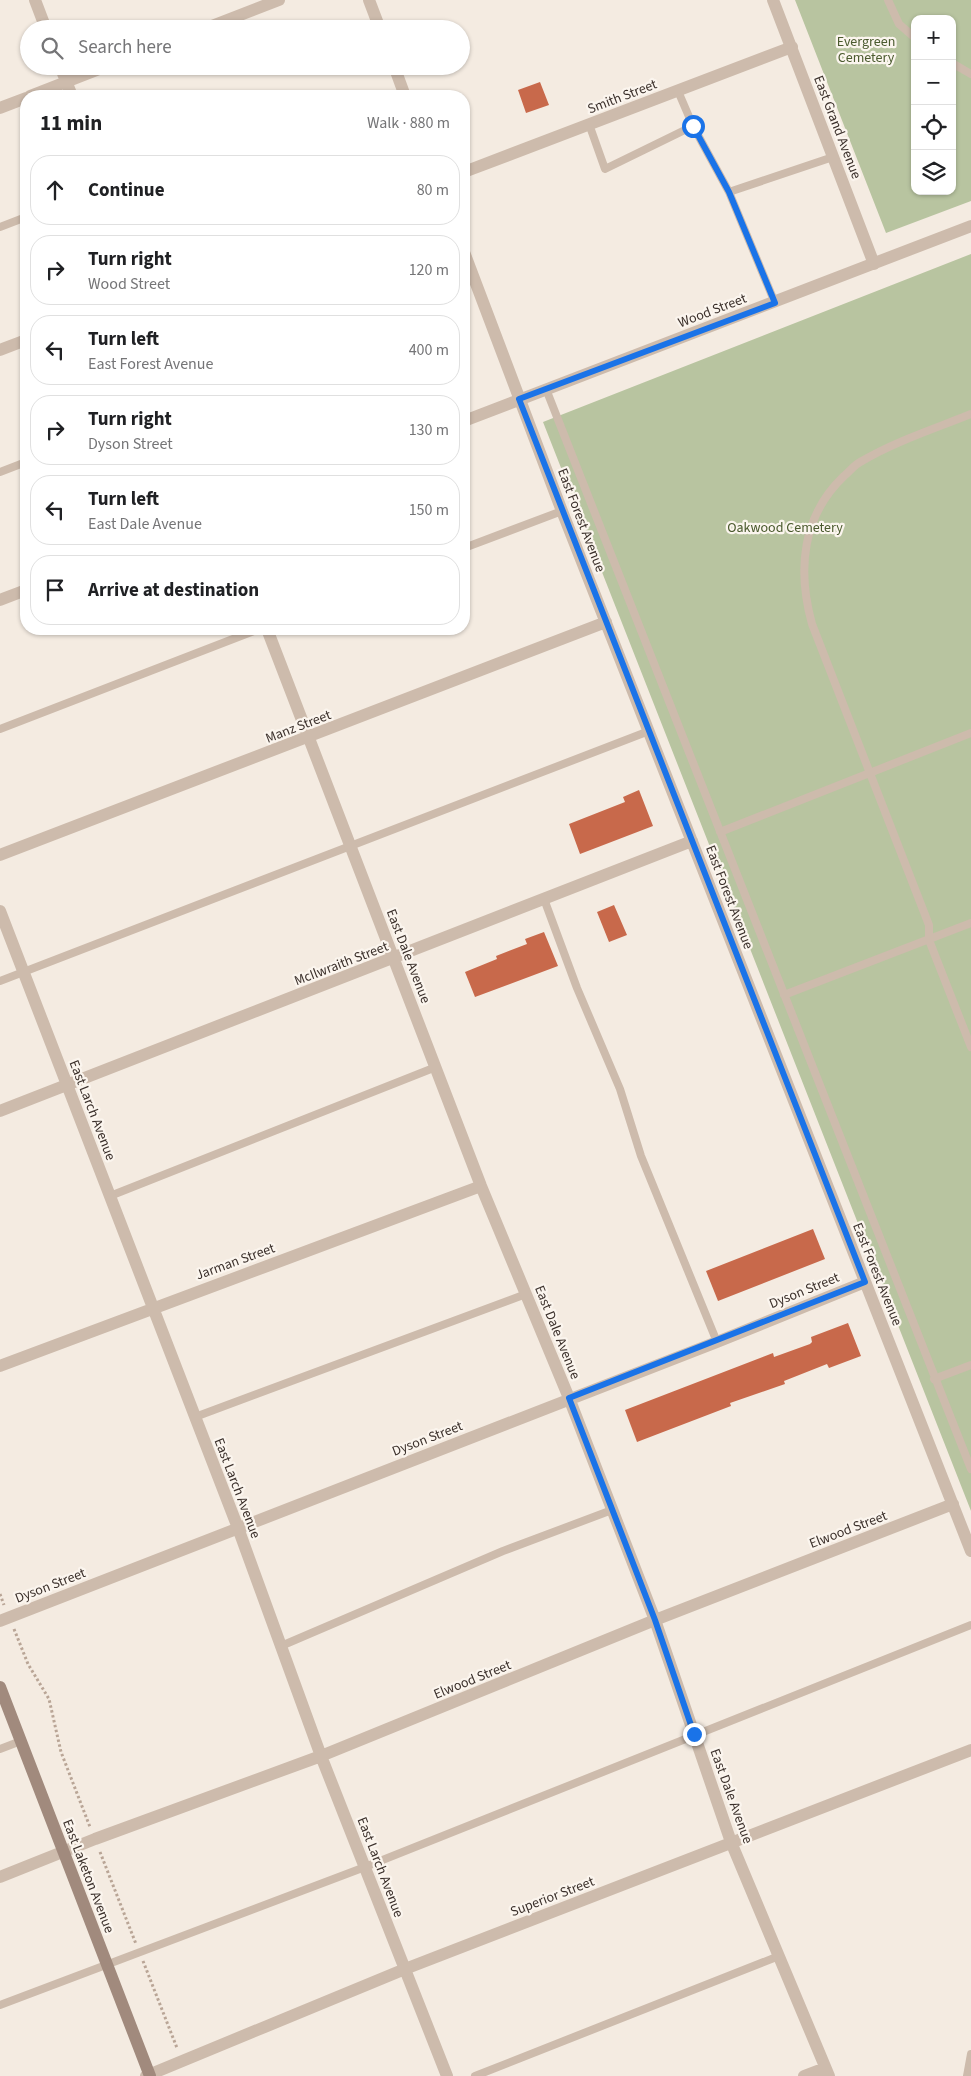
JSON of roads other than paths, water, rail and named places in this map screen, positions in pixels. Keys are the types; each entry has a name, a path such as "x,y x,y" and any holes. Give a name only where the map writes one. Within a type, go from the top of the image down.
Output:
{"main road":[{"name":"East Laketon Avenue","path":"0,1687 149,2076"}],"street":[{"path":"35,0 43,20"},
{"path":"227,20 279,0"},
{"path":"369,0 377,20"},
{"name":"East Grand Avenue","path":"773,0 874,264"},
{"name":"Smith Street","path":"470,170 792,47"},
{"path":"63,75 69,90"},
{"path":"45,90 84,75"},
{"path":"397,75 403,90"},
{"path":"0,108 20,100"},
{"name":"Wood Street","path":"470,419 775,303 971,226"},
{"name":"East Forest Avenue","path":"470,268 562,510 971,1551"},
{"path":"0,350 20,342"},
{"path":"0,600 20,592"},
{"name":"Manz Street","path":"0,855 606,622"},
{"name":"East Dale Avenue","path":"269,635 481,1186 569,1398 655,1620 731,1842 827,2072"},
{"name":"McIlwraith Street","path":"0,1111 692,842"},
{"name":"East Larch Avenue","path":"0,912 238,1528 321,1756 447,2076"},
{"name":"Jarman Street","path":"0,1366 153,1307 481,1186"},
{"name":"Dyson Street","path":"0,1620 717,1342 865,1282"},
{"name":"Elwood Street","path":"0,1877 321,1756 655,1620 953,1504"},
{"name":"Superior Street","path":"149,2076 405,1969 971,1750"},
{"path":"804,2076 827,2072"}],"lane":[{"path":"888,0 899,24 911,34"},
{"path":"956,65 971,74"},
{"path":"678,91 693,126 729,192 775,303"},
{"path":"589,124 604,169 693,126"},
{"path":"729,192 833,156"},
{"path":"0,227 20,220"},
{"path":"546,389 971,1469"},
{"path":"971,414 893,445 860,462 830,490 816,514 808,535 804,564 804,597 812,624 868,773 929,925 929,940 971,1047"},
{"path":"0,472 20,464"},
{"path":"470,546 562,510"},
{"path":"0,729 243,635"},
{"path":"0,981 649,731"},
{"path":"720,832 971,733"},
{"path":"544,899 577,988 620,1088 641,1156 717,1342"},
{"path":"784,995 971,923"},
{"path":"110,1196 436,1067"},
{"path":"195,1417 526,1294"},
{"path":"934,1379 971,1365"},
{"path":"281,1646 504,1551 612,1510"},
{"path":"0,2005 365,1867 694,1734 971,1625"},
{"path":"0,1749 21,1740"},
{"path":"475,2076 779,1956"},
{"path":"967,2076 971,2054"}],"park label":[{"name":"Evergreen Cemetery","path":"866,49"},
{"name":"Oakwood Cemetery","path":"785,527"}]}
